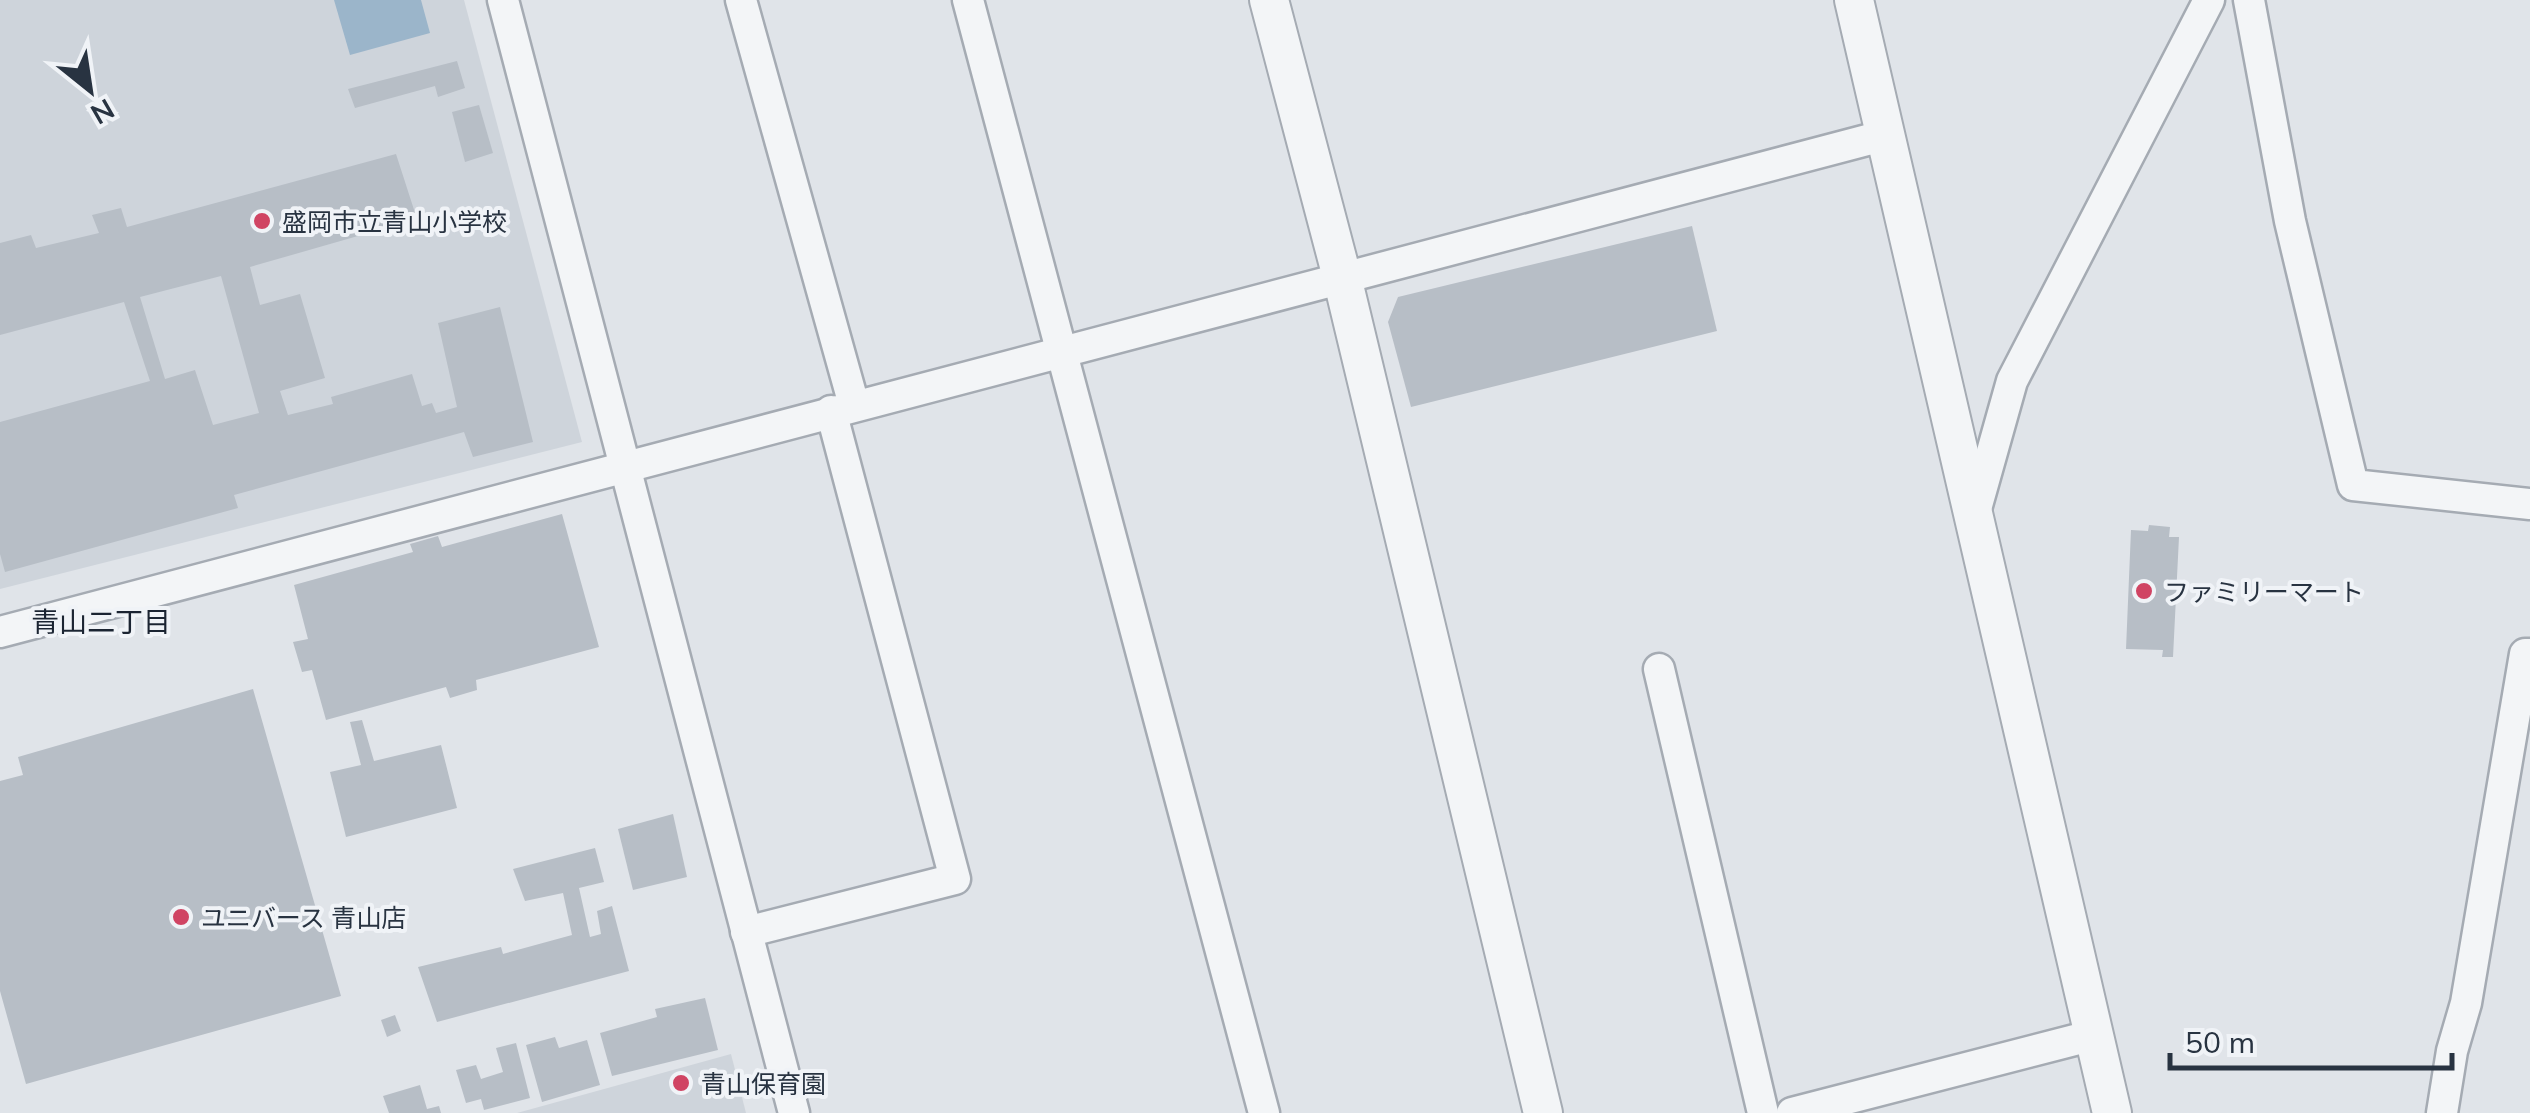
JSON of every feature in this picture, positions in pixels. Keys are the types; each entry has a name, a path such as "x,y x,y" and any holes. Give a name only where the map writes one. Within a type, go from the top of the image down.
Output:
{"street":[{"path":"503,0 794,1113"},
{"path":"741,0 955,880 746,932"},
{"path":"968,0 1264,1113"},
{"path":"1269,0 1342,277 1542,1113"},
{"path":"1854,0 2112,1113"},
{"path":"1974,516 2012,381 2209,0"},
{"path":"2249,0 2290,221 2353,485 2530,504"},
{"path":"0,632 1886,134"},
{"path":"2442,1113 2452,1051 2466,1003 2525,654 2530,654"},
{"path":"1659,669 1763,1113"},
{"path":"1792,1113 2094,1035"}],"shaded area":[{"name":"盛岡市立青山小学校","path":"0,0 464,0 582,442 0,589"},
{"name":"青山保育園","path":"731,1054 746,1113 517,1113"}],"water":[{"path":"334,0 421,0 430,33 350,55"}],"building":[{"path":"457,61 465,88 438,97 435,86 355,108 348,89"},
{"path":"479,105 493,153 465,162 452,112"},
{"path":"396,154 417,219 250,267 260,305 300,294 325,378 280,391 288,415 333,404 331,397 412,374 422,406 432,403 436,413 457,407 438,323 500,307 533,442 473,457 464,432 234,495 238,508 5,572 0,554 0,422 150,381 124,302 0,335 0,243 31,235 36,248 99,233 92,215 121,208 127,227","holes":["221,276 259,413 213,425 195,370 165,379 140,297"]},
{"path":"1692,226 1717,331 1411,407 1388,322 1398,297"},
{"path":"562,514 599,647 476,680 477,690 450,698 446,687 326,720 312,670 302,672 293,642 308,639 294,585 413,552 410,544 438,536 442,547"},
{"path":"2149,525 2170,527 2169,537 2179,537 2173,657 2162,657 2163,650 2126,649 2131,530 2148,531"},
{"path":"253,689 341,996 26,1084 0,991 0,781 23,775 18,757"},
{"path":"362,720 374,761 441,745 457,808 346,837 330,772 361,765 350,722"},
{"path":"673,814 687,877 633,890 618,829"},
{"path":"595,848 604,882 579,888 590,937 601,934 597,911 612,906 629,971 437,1022 418,967 501,947 503,954 572,935 563,893 525,901 513,869"},
{"path":"705,998 718,1050 612,1076 600,1033 657,1017 655,1009"},
{"path":"395,1015 401,1031 387,1037 381,1020"},
{"path":"555,1037 559,1048 587,1040 600,1085 542,1102 526,1045"},
{"path":"516,1043 530,1098 484,1110 481,1099 466,1103 456,1070 476,1065 481,1079 503,1072 496,1048"},
{"path":"420,1085 427,1109 439,1106 441,1113 389,1113 383,1096"}],"place":[{"name":"盛岡市立青山小学校","path":"262,221"},
{"name":"ファミリーマート","path":"2144,591"},
{"name":"ユニバース 青山店","path":"181,917"},
{"name":"青山保育園","path":"681,1083"}],"district":[{"name":"青山二丁目","path":"101,621"}]}
